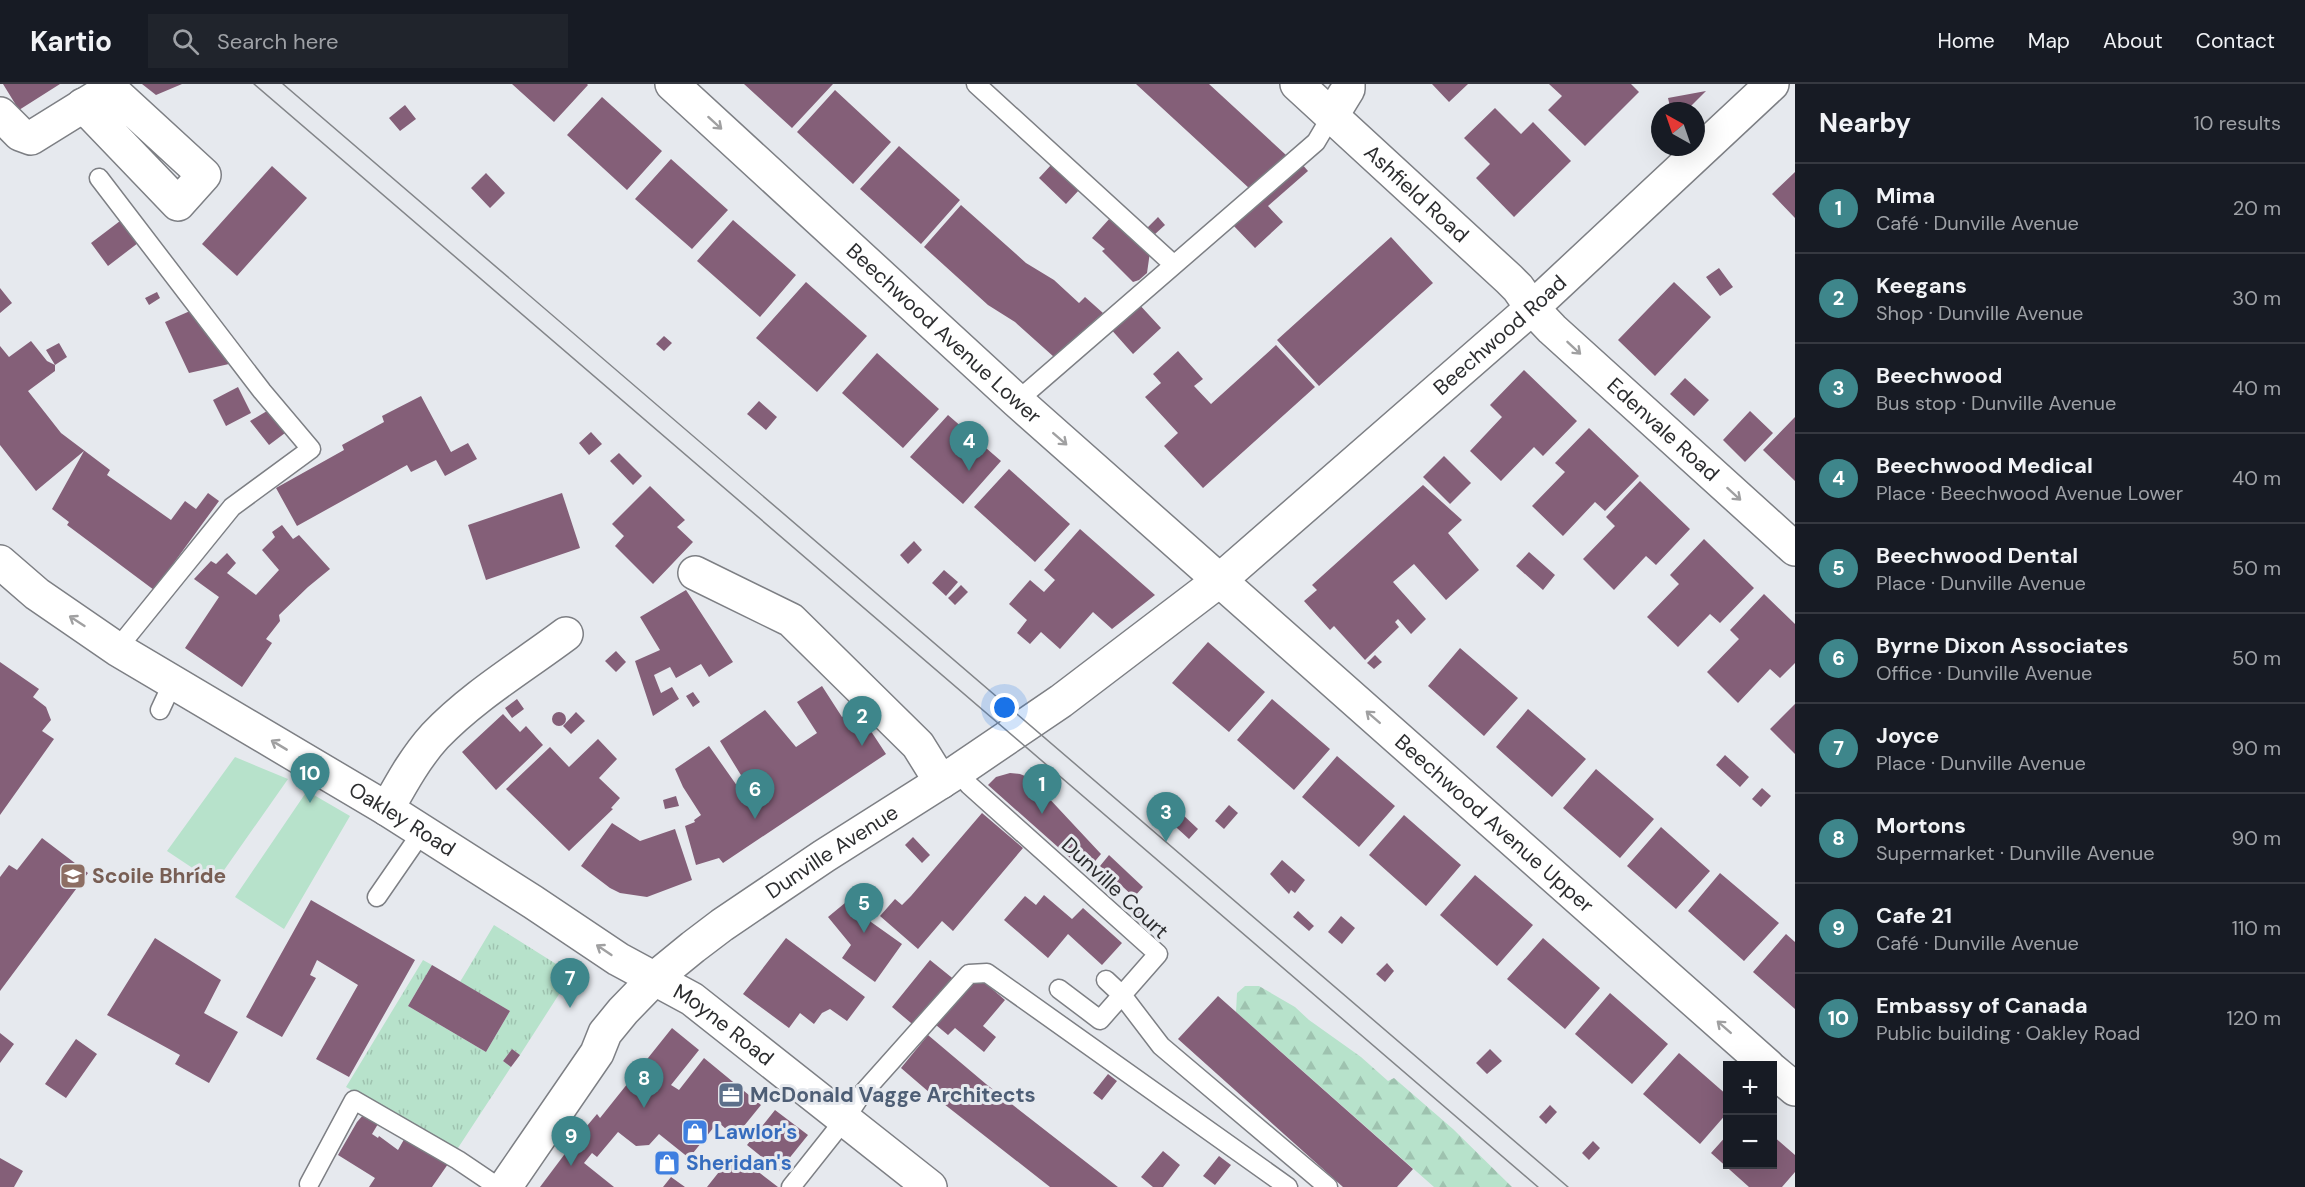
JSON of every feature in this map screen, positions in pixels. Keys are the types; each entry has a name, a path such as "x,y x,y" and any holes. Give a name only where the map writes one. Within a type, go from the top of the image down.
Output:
{"street":[{"name":"Beechwood Avenue Lower","path":"672,84 1017,400 1220,579"},
{"name":"Ashfield Road","path":"1297,84 1509,279 1532,308"},
{"path":"1332,115 1348,90 1348,84"},
{"name":"Beechwood Road","path":"1220,579 1532,308 1772,84"},
{"path":"0,114 20,134 31,138 99,93"},
{"name":"Edenvale Road","path":"1532,308 1795,549"},
{"name":"Oakley Road","path":"0,562 37,594 117,649 166,696 387,809 618,959 655,978"},
{"path":"695,573 791,620 950,776"},
{"name":"Dunville Avenue","path":"505,1187 597,1053 605,1033 655,978 722,925 950,776 1114,662 1220,579"},
{"name":"Beechwood Avenue Upper","path":"1220,579 1237,597 1763,1061"},
{"path":"387,809 405,776 435,737 477,698 566,634"},
{"name":"Moyne Road","path":"655,978 692,999 930,1187"},
{"path":"1777,1073 1795,1089"}],"lane":[{"path":"976,84 1173,264"},
{"path":"1017,400 1316,142 1332,115"},
{"path":"99,178 262,391 311,449 232,507 117,649"},
{"name":"Dunville Court","path":"950,776 969,785 1158,954 1122,995"},
{"path":"377,897 423,833"},
{"path":"791,1187 861,1095 969,974 987,973 1288,1187"},
{"path":"1106,980 1122,995 1161,1046 1328,1187"},
{"path":"1059,989 1100,1020 1122,995"},
{"path":"309,1184 354,1100 458,1160 498,1187"}],"green space":[{"path":"235,757 288,779 215,883 167,851"},
{"path":"307,791 350,816 284,929 235,897"},
{"path":"494,925 572,974 520,1055 512,1049 503,1061 511,1067 456,1151 346,1087 423,960 432,965 408,1006 486,1052 510,1011 460,982"},
{"path":"1245,986 1259,986 1295,1007 1309,1020 1361,1057 1388,1081 1394,1078 1453,1129 1512,1187 1434,1187 1236,1012 1237,993"}],"building":[{"path":"3,84 60,84 19,110"},
{"path":"142,84 182,84 156,95"},
{"path":"512,84 587,84 588,85 554,122"},
{"path":"744,84 833,84 792,128"},
{"path":"1136,84 1209,84 1286,155 1250,189"},
{"path":"1432,84 1468,84 1449,102"},
{"path":"1549,84 1631,84 1639,92 1585,146 1548,110 1562,96"},
{"path":"835,90 891,142 853,184 797,132"},
{"path":"1706,91 1695,102 1669,102 1668,98"},
{"path":"602,97 662,151 627,190 567,135"},
{"path":"405,105 416,119 400,131 389,118"},
{"path":"1495,108 1521,134 1533,122 1571,161 1514,217 1476,178 1490,164 1464,138"},
{"path":"899,146 960,200 921,244 860,189"},
{"path":"671,159 728,210 692,249 635,199"},
{"path":"1301,163 1308,171 1268,206 1283,222 1255,248 1232,224"},
{"path":"1052,164 1080,189 1066,204 1039,178"},
{"path":"272,166 307,198 237,276 202,244"},
{"path":"1795,172 1795,218 1772,194"},
{"path":"486,173 505,193 490,208 471,188"},
{"path":"961,205 1026,263 1054,280 1079,303 1085,297 1103,313 1054,357 1015,322 988,305 924,247"},
{"path":"1111,217 1150,252 1147,273 1139,280 1133,282 1102,251 1105,249 1092,238"},
{"path":"1158,217 1165,225 1154,235 1147,228"},
{"path":"733,220 796,275 760,317 697,261"},
{"path":"120,221 138,243 108,266 91,243"},
{"path":"1391,237 1433,283 1319,386 1277,340"},
{"path":"1719,268 1733,287 1720,296 1706,277"},
{"path":"806,282 867,336 817,392 756,338"},
{"path":"1674,282 1711,317 1655,376 1618,340"},
{"path":"0,288 12,303 0,313"},
{"path":"157,292 160,298 149,305 145,298"},
{"path":"1137,302 1161,328 1133,354 1109,327"},
{"path":"190,311 229,364 189,373 165,322"},
{"path":"664,336 672,343 664,351 656,344"},
{"path":"31,341 47,361 55,365 55,371 28,391 61,433 110,470 107,475 171,520 185,501 196,509 208,493 219,501 154,590 67,525 69,522 52,509 84,451 36,491 0,445 0,346 9,357"},
{"path":"59,343 67,357 55,365 46,350"},
{"path":"1276,345 1315,387 1203,488 1164,446 1178,433 1145,397 1161,383 1153,374 1178,351 1203,379 1194,386 1211,404"},
{"path":"877,353 939,409 903,448 842,393"},
{"path":"1524,370 1577,421 1543,456 1534,447 1501,481 1470,451 1502,417 1490,405"},
{"path":"1685,378 1709,400 1694,416 1670,394"},
{"path":"238,387 251,413 226,426 213,400"},
{"path":"421,396 451,452 468,443 477,459 445,476 436,460 411,472 407,465 297,526 276,488 344,450 342,445 384,422 382,416"},
{"path":"759,401 777,417 766,430 747,414"},
{"path":"267,411 285,433 269,445 250,421"},
{"path":"1750,411 1773,433 1745,462 1723,440"},
{"path":"948,415 1001,461 963,504 910,457"},
{"path":"1795,417 1795,481 1763,450"},
{"path":"1589,428 1639,476 1605,511 1595,502 1563,536 1532,506 1565,472 1555,463"},
{"path":"591,432 602,444 589,455 579,443"},
{"path":"619,453 642,476 633,485 610,461"},
{"path":"1444,456 1471,483 1450,504 1423,477"},
{"path":"1009,469 1070,524 1035,562 974,507"},
{"path":"1640,481 1690,529 1656,565 1646,556 1614,590 1583,559 1615,526 1606,517"},
{"path":"1423,485 1462,520 1448,533 1479,570 1446,600 1414,564 1393,582 1426,619 1411,634 1398,619 1395,622 1399,627 1365,660 1334,626 1330,630 1304,601 1317,590 1312,585"},
{"path":"650,486 685,520 677,527 693,542 653,584 615,546 624,536 612,524"},
{"path":"562,493 580,548 486,580 468,525"},
{"path":"282,525 293,539 299,535 330,569 279,615 280,621 266,639 272,643 242,687 185,648 219,597 194,579 211,561 216,564 227,553 236,563 227,573 256,595 279,570 262,550 275,537 272,532"},
{"path":"1080,529 1155,595 1112,629 1093,612 1060,649 1041,632 1030,644 1017,633 1027,620 1009,604 1030,580 1044,592 1055,580 1044,570"},
{"path":"1704,539 1754,588 1720,623 1710,614 1678,647 1647,617 1679,584 1670,575"},
{"path":"914,541 922,550 908,564 900,555"},
{"path":"1529,552 1555,575 1543,590 1516,566"},
{"path":"944,570 958,582 946,596 932,583"},
{"path":"961,585 968,592 955,605 948,598"},
{"path":"686,590 733,662 709,677 701,664 676,678 670,667 654,675 661,693 672,687 679,699 653,716 635,661 660,650 640,617"},
{"path":"1764,594 1795,624 1795,663 1780,678 1770,669 1738,703 1707,672 1739,639 1730,630"},
{"path":"1208,642 1265,692 1229,732 1172,683"},
{"path":"1460,648 1518,698 1484,736 1428,686"},
{"path":"616,651 626,662 616,672 605,661"},
{"path":"1375,655 1382,662 1374,669 1367,663"},
{"path":"0,662 39,689 33,697 46,707 51,720 42,731 54,739 0,815"},
{"path":"822,686 842,717 855,707 886,754 723,863 719,858 696,865 685,826 695,822 694,820 701,815 683,787 675,769 709,746 740,790 747,785 720,741 765,710 796,747 817,733 797,702"},
{"path":"693,692 700,702 693,707 686,696"},
{"path":"517,699 524,709 512,718 505,708"},
{"path":"1272,699 1330,749 1294,790 1237,740"},
{"path":"1795,704 1795,754 1770,729"},
{"path":"1528,709 1586,759 1552,797 1496,747"},
{"path":"559,712 564,714 566,719 564,724 559,726 554,724 552,719 554,714"},
{"path":"576,712 585,721 571,734 563,726"},
{"path":"503,714 520,732 526,726 543,745 496,790 462,752"},
{"path":"598,739 617,759 599,778 620,798 611,808 613,809 569,851 506,789 550,747 569,767"},
{"path":"1725,755 1749,777 1740,787 1716,765"},
{"path":"1337,756 1395,806 1359,847 1302,797"},
{"path":"1596,769 1654,819 1620,858 1563,808"},
{"path":"1010,773 1030,778 1101,854 1086,872 988,785 996,777"},
{"path":"1762,788 1771,796 1761,807 1752,799"},
{"path":"676,796 679,806 665,809 663,800"},
{"path":"1164,797 1198,829 1189,839 1155,808"},
{"path":"1229,805 1238,813 1224,829 1215,821"},
{"path":"982,813 1023,848 953,931 942,921 918,949 880,916 895,899 902,905 911,896"},
{"path":"1404,815 1461,865 1426,906 1369,855"},
{"path":"612,823 640,841 675,829 692,880 647,897 620,893 610,888 581,866"},
{"path":"1661,827 1710,871 1676,909 1627,866"},
{"path":"913,837 930,855 922,863 905,845"},
{"path":"42,838 88,873 0,991 0,877 9,865 17,870"},
{"path":"1109,855 1143,887 1134,897 1100,866"},
{"path":"1282,860 1305,880 1295,893 1291,890 1289,894 1270,874"},
{"path":"1720,873 1779,923 1744,961 1688,911"},
{"path":"1475,875 1533,925 1497,966 1440,915"},
{"path":"1044,895 1072,919 1083,908 1122,943 1102,965 1068,934 1048,958 1004,920 1025,896 1036,905"},
{"path":"851,898 871,922 902,944 875,982 842,958 851,945 828,917"},
{"path":"311,900 415,960 349,1077 316,1059 358,985 317,960 310,975 316,978 282,1037 246,1017"},
{"path":"1135,903 1149,914 1145,920 1130,910"},
{"path":"1298,911 1314,926 1309,931 1293,917"},
{"path":"1341,916 1355,928 1342,944 1328,932"},
{"path":"1786,934 1795,942 1795,1009 1753,972"},
{"path":"155,938 221,980 204,1013 238,1032 209,1083 175,1064 180,1055 107,1015"},
{"path":"786,938 865,997 847,1021 830,1009 822,1013 814,1024 800,1013 789,1028 743,994"},
{"path":"1543,938 1600,988 1565,1029 1507,979"},
{"path":"930,960 956,981 917,1028 892,1007"},
{"path":"1387,963 1394,971 1385,982 1376,974"},
{"path":"432,965 510,1011 486,1052 408,1006"},
{"path":"977,976 1005,1000 983,1026 996,1037 984,1052 955,1028 948,1035 936,1025"},
{"path":"1610,993 1668,1044 1632,1084 1575,1034"},
{"path":"1218,996 1413,1169 1397,1187 1343,1187 1178,1039"},
{"path":"672,1028 699,1050 671,1085 679,1090 704,1058 761,1105 735,1137 718,1122 689,1158 659,1134 649,1145 636,1146 618,1132 597,1157 592,1153 584,1163 614,1187 540,1187 576,1139 597,1114 600,1118"},
{"path":"0,1033 14,1044 0,1063"},
{"path":"928,1035 986,1084 1118,1187 1050,1187 930,1093 901,1068"},
{"path":"76,1039 97,1054 66,1098 45,1084"},
{"path":"512,1049 520,1055 511,1067 503,1061"},
{"path":"1490,1049 1502,1061 1487,1074 1476,1063"},
{"path":"1679,1053 1723,1092 1723,1118 1700,1144 1643,1094"},
{"path":"1108,1074 1117,1081 1102,1100 1093,1093"},
{"path":"1550,1105 1557,1112 1546,1124 1539,1117"},
{"path":"775,1110 808,1135 779,1171 747,1145"},
{"path":"364,1114 378,1124 372,1134 378,1138 379,1136 398,1150 406,1136 448,1164 432,1187 369,1187 375,1178 338,1155"},
{"path":"1777,1139 1795,1155 1795,1172 1782,1187 1749,1187 1729,1169 1777,1169"},
{"path":"1723,1140 1723,1164 1711,1153"},
{"path":"1593,1141 1600,1148 1589,1160 1582,1153"},
{"path":"1163,1151 1180,1165 1163,1187 1153,1187 1141,1177"},
{"path":"734,1153 778,1187 707,1187"},
{"path":"1219,1156 1231,1165 1215,1185 1203,1176"},
{"path":"0,1158 23,1171 14,1187 0,1187"},
{"path":"671,1177 685,1187 663,1187"}],"tram line":[{"path":"254,84 1538,1187"},
{"path":"283,84 1568,1187"}],"place":[{"name":"Beechwood Medical","path":"969,471"},
{"name":"Keegans","path":"862,746"},
{"name":"Embassy of Canada","path":"310,803"},
{"name":"Mima","path":"1042,814"},
{"name":"Byrne Dixon Associates","path":"755,819"},
{"name":"Beechwood","path":"1166,842"},
{"name":"Scoile Bhríde","path":"73,876"},
{"name":"Beechwood Dental","path":"864,933"},
{"name":"Joyce","path":"570,1008"},
{"name":"McDonald Vagge Architects","path":"731,1095"},
{"name":"Mortons","path":"644,1108"},
{"name":"Lawlor's","path":"695,1132"},
{"name":"Sheridan's","path":"667,1163"},
{"name":"Cafe 21","path":"571,1166"}]}
